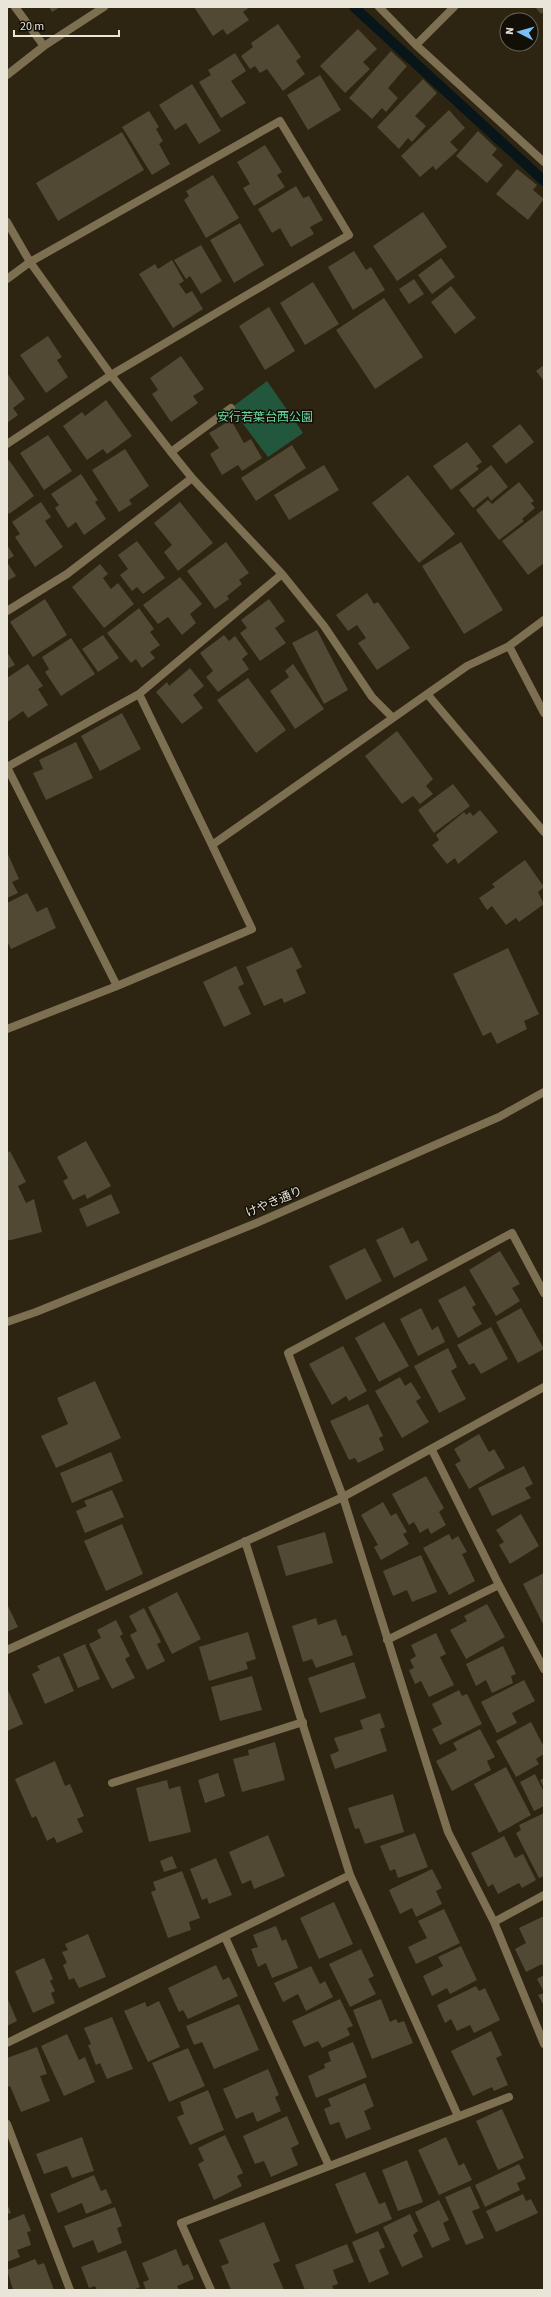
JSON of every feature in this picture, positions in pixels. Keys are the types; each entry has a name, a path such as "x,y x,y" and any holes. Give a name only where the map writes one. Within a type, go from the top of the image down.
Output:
{"street":[{"path":"15,7 44,46"},
{"path":"7,75 44,46 104,7"},
{"path":"379,7 416,45 544,162"},
{"path":"416,45 454,7"},
{"path":"7,279 30,262 280,121 349,235 111,375 7,444"},
{"path":"7,222 30,262 111,375 170,452 192,478 282,574 324,626 372,697 393,718"},
{"path":"170,452 231,408"},
{"path":"7,611 67,574 192,478"},
{"path":"117,986 7,767 139,694 282,574"},
{"path":"212,845 428,695 467,666 509,646 544,620"},
{"path":"509,646 544,712"},
{"path":"7,1029 117,986 252,929 139,694"},
{"path":"428,695 544,832"},
{"name":"けやき通り","path":"7,1322 36,1312 254,1224 499,1117 544,1092"},
{"path":"544,1293 512,1233 288,1353 343,1497 448,1832 494,1922 544,2043"},
{"path":"7,1650 343,1497 432,1450 544,1387"},
{"path":"432,1450 499,1585 544,1669"},
{"path":"245,1541 350,1875 458,2116"},
{"path":"387,1640 499,1585"},
{"path":"112,1783 303,1722"},
{"path":"7,2043 350,1875"},
{"path":"494,1922 544,1895"},
{"path":"225,1937 329,2166"},
{"path":"211,2290 181,2223 510,2097"},
{"path":"7,2124 70,2290"}],"green space":[{"name":"安行若葉台西公園","path":"267,381 303,433 268,457 231,408"}],"building":[{"path":"49,7 60,7 52,12"},
{"path":"194,7 250,7 243,12 249,20 227,35 223,29 213,36"},
{"path":"535,7 544,7 544,11 541,14"},
{"path":"278,24 301,57 296,61 305,74 283,91 267,69 260,73 255,66 250,69 241,56 253,47 251,43"},
{"path":"358,29 377,49 363,62 370,69 345,93 320,66"},
{"path":"391,51 407,66 388,88 398,98 386,112 382,108 372,119 349,98"},
{"path":"235,53 246,71 231,81 246,103 221,118 199,82 211,75 208,70"},
{"path":"320,75 341,110 308,130 287,95"},
{"path":"423,79 437,93 415,116 426,126 412,142 408,138 399,149 377,127"},
{"path":"192,84 221,131 199,144 186,123 175,130 159,105"},
{"path":"449,110 465,128 450,142 458,150 436,170 433,166 420,177 401,156"},
{"path":"149,111 159,127 156,129 163,141 159,144 170,164 152,175 122,127"},
{"path":"478,131 497,149 492,155 503,165 487,183 456,156"},
{"path":"122,132 144,170 58,221 36,183"},
{"path":"265,145 282,172 277,175 285,187 254,206 243,188 250,184 237,162"},
{"path":"517,169 537,185 533,190 544,199 528,220 496,194"},
{"path":"213,175 239,218 206,238 184,200 189,196 186,191"},
{"path":"296,186 303,198 309,196 323,220 310,227 314,234 291,247 280,228 272,233 258,209"},
{"path":"423,212 447,247 397,281 373,246"},
{"path":"240,223 264,265 234,283 210,240"},
{"path":"201,245 222,281 201,294 190,276 186,279 174,260"},
{"path":"354,251 366,270 371,267 385,290 353,310 328,267"},
{"path":"441,258 455,277 432,294 418,275"},
{"path":"172,260 184,281 179,284 186,294 192,291 203,309 173,328 139,274 155,264 158,269"},
{"path":"414,279 424,294 409,304 399,289"},
{"path":"313,282 339,324 305,345 280,303"},
{"path":"451,286 476,318 455,334 431,302"},
{"path":"384,298 423,357 375,389 336,330"},
{"path":"269,307 295,351 265,370 239,326"},
{"path":"48,336 62,357 57,360 68,377 46,393 20,355"},
{"path":"181,356 204,389 193,396 198,403 171,422 152,394 158,390 150,378"},
{"path":"544,365 544,381 536,371"},
{"path":"7,373 25,399 13,408 18,415 7,423"},
{"path":"106,400 132,436 107,454 103,449 87,460 63,426 82,412 85,416"},
{"path":"231,420 244,443 251,439 262,458 242,471 238,465 222,475 210,454 219,448 209,433"},
{"path":"520,424 534,442 506,464 492,446"},
{"path":"48,435 72,471 44,490 20,453"},
{"path":"467,442 482,462 476,466 479,469 451,490 433,466"},
{"path":"292,445 306,468 256,501 241,478"},
{"path":"125,449 149,486 129,500 132,504 119,512 92,470"},
{"path":"9,460 34,496 9,514 7,511 7,461"},
{"path":"324,465 339,490 289,520 274,495"},
{"path":"491,465 508,487 491,501 488,496 473,508 459,490"},
{"path":"81,474 98,500 95,502 106,519 84,535 76,522 68,528 55,508 59,505 51,494"},
{"path":"408,475 455,534 419,563 372,503"},
{"path":"519,482 534,501 531,503 535,508 522,519 524,521 499,540 476,510 488,500 492,504"},
{"path":"41,502 51,517 45,521 63,547 35,567 15,537 20,534 12,522"},
{"path":"180,502 213,543 178,571 164,552 172,545 154,523"},
{"path":"544,509 544,563 528,575 502,541"},
{"path":"137,541 165,578 143,594 137,587 132,591 120,575 128,569 118,555"},
{"path":"226,542 249,573 239,580 242,584 227,596 229,599 215,609 187,571"},
{"path":"461,542 503,610 464,634 422,566"},
{"path":"7,545 14,556 7,560"},
{"path":"7,562 16,576 7,581"},
{"path":"100,564 108,574 103,578 111,589 118,583 134,604 104,628 72,587"},
{"path":"180,577 202,604 190,614 196,623 182,635 168,617 158,624 143,605"},
{"path":"367,593 374,604 378,602 410,648 377,670 358,643 366,638 357,625 348,631 336,615"},
{"path":"45,599 67,635 33,657 10,622"},
{"path":"269,599 285,621 275,628 286,643 260,661 240,633 247,628 241,620"},
{"path":"139,608 154,629 150,632 160,645 150,652 155,658 142,668 136,659 131,663 107,633"},
{"path":"317,630 348,690 324,704 292,643"},
{"path":"103,635 119,658 98,672 82,649"},
{"path":"224,635 229,641 235,636 248,654 242,659 249,669 218,692 206,677 213,671 200,653"},
{"path":"71,638 95,674 61,696 45,672 49,669 42,657"},
{"path":"7,652 15,665 7,669"},
{"path":"28,664 43,686 38,689 48,705 28,718 23,711 7,722 7,678"},
{"path":"293,664 324,709 295,729 270,691 289,677 285,671"},
{"path":"190,668 204,686 193,695 203,708 182,724 156,692 167,682 169,686"},
{"path":"248,678 286,730 256,753 217,700"},
{"path":"122,713 141,749 100,771 81,736"},
{"path":"397,731 433,779 426,786 433,794 420,804 413,796 402,804 365,756"},
{"path":"76,742 93,778 46,800 33,773 43,769 39,760"},
{"path":"453,784 470,806 434,833 418,810"},
{"path":"480,810 498,832 458,864 455,858 447,864 432,845 439,840 436,835 464,812 466,815 470,812 473,816"},
{"path":"7,852 19,879 12,882 18,893 7,898"},
{"path":"525,860 544,887 538,892 544,904 519,922 516,918 506,925 492,906 487,910 479,898 495,887 492,884"},
{"path":"27,893 37,912 47,907 56,928 11,949 7,941 7,903"},
{"path":"292,947 302,967 296,970 306,993 284,1003 282,998 264,1006 246,967"},
{"path":"508,948 539,1014 524,1021 527,1029 497,1044 491,1032 483,1036 453,974"},
{"path":"236,966 244,984 238,987 251,1014 224,1027 203,982"},
{"path":"86,1141 111,1186 87,1199 85,1194 73,1200 63,1181 68,1178 57,1157"},
{"path":"10,1151 26,1182 18,1186 26,1203 34,1199 42,1232 7,1240 7,1153"},
{"path":"111,1194 120,1213 87,1227 79,1209"},
{"path":"403,1227 411,1244 418,1240 428,1260 394,1278 376,1240"},
{"path":"365,1248 382,1281 346,1300 329,1266"},
{"path":"500,1251 520,1284 512,1288 520,1301 496,1316 469,1270"},
{"path":"465,1286 476,1305 472,1307 482,1324 458,1338 438,1300"},
{"path":"421,1308 432,1330 438,1326 445,1342 418,1356 400,1319"},
{"path":"521,1308 544,1349 518,1363 496,1322"},
{"path":"384,1322 409,1366 379,1382 355,1338"},
{"path":"491,1327 508,1359 481,1374 474,1363 469,1365 457,1345"},
{"path":"343,1346 367,1391 349,1401 346,1396 332,1405 309,1364"},
{"path":"448,1348 457,1367 451,1371 466,1399 439,1413 414,1366"},
{"path":"400,1377 405,1386 411,1382 421,1398 416,1401 429,1422 402,1438 375,1391"},
{"path":"95,1381 121,1438 56,1468 41,1436 68,1424 57,1398"},
{"path":"368,1404 383,1436 379,1438 384,1450 358,1463 355,1458 349,1460 330,1421"},
{"path":"479,1434 489,1452 494,1449 505,1468 469,1489 455,1464 461,1461 454,1449"},
{"path":"111,1452 123,1481 72,1503 60,1473"},
{"path":"524,1466 533,1484 525,1488 531,1498 492,1516 478,1488"},
{"path":"426,1476 444,1508 439,1512 446,1525 431,1534 428,1528 420,1533 414,1522 409,1525 392,1494"},
{"path":"112,1490 124,1517 85,1533 76,1511 87,1506 84,1501"},
{"path":"383,1502 391,1516 396,1513 407,1532 403,1534 409,1544 381,1560 374,1547 378,1545 361,1515"},
{"path":"521,1514 539,1546 510,1564 499,1545 504,1542 496,1530"},
{"path":"122,1524 143,1574 106,1591 84,1541"},
{"path":"325,1532 333,1563 286,1576 277,1546"},
{"path":"449,1534 452,1540 458,1536 467,1552 462,1554 475,1581 449,1595 423,1548"},
{"path":"421,1555 437,1592 412,1602 407,1590 393,1596 383,1571"},
{"path":"544,1573 544,1626 523,1584"},
{"path":"177,1592 201,1639 172,1654 148,1607"},
{"path":"7,1604 18,1627 7,1632"},
{"path":"487,1604 505,1637 466,1659 450,1630 467,1621 464,1616"},
{"path":"144,1608 161,1642 157,1644 165,1661 147,1670 130,1635 137,1631 129,1616"},
{"path":"316,1618 318,1625 336,1619 342,1636 346,1635 353,1655 316,1668 312,1659 303,1662 292,1626"},
{"path":"116,1620 123,1634 120,1636 130,1656 125,1659 135,1678 112,1689 89,1644 101,1638 97,1630"},
{"path":"248,1632 256,1659 246,1662 248,1669 209,1681 199,1647"},
{"path":"436,1633 446,1654 440,1657 454,1685 429,1697 421,1681 415,1684 409,1670 414,1668 410,1660 416,1656 411,1645"},
{"path":"85,1644 100,1679 78,1688 63,1654"},
{"path":"503,1646 516,1674 511,1676 513,1683 492,1693 486,1680 476,1686 466,1664"},
{"path":"59,1656 74,1691 45,1704 32,1674 40,1670 37,1666"},
{"path":"354,1662 366,1698 320,1713 308,1678"},
{"path":"252,1676 262,1710 220,1721 211,1687"},
{"path":"524,1680 535,1701 512,1713 517,1723 497,1733 481,1702"},
{"path":"7,1688 23,1724 7,1731"},
{"path":"459,1690 462,1696 467,1694 482,1724 440,1745 432,1729 442,1724 432,1704"},
{"path":"380,1713 385,1727 380,1729 387,1751 335,1769 330,1755 339,1751 334,1738 363,1729 360,1720"},
{"path":"531,1722 544,1747 544,1754 536,1759 539,1764 516,1777 496,1741"},
{"path":"480,1729 495,1757 487,1761 491,1770 452,1791 436,1761 457,1750 453,1743"},
{"path":"275,1742 285,1780 242,1792 233,1759 249,1755 248,1750"},
{"path":"55,1761 65,1786 70,1784 84,1816 77,1819 83,1832 57,1843 54,1837 47,1841 36,1816 32,1818 15,1779"},
{"path":"506,1767 531,1815 499,1833 474,1784"},
{"path":"218,1773 225,1796 205,1803 198,1780"},
{"path":"535,1774 544,1792 544,1806 534,1811 520,1782"},
{"path":"544,1778 544,1788 540,1780"},
{"path":"167,1780 169,1789 180,1786 191,1832 149,1842 136,1788"},
{"path":"393,1794 404,1832 365,1844 359,1828 355,1829 348,1808"},
{"path":"544,1813 544,1876 539,1878 516,1833 521,1830 519,1825"},
{"path":"415,1833 428,1867 398,1878 395,1869 390,1871 380,1846"},
{"path":"268,1835 285,1876 254,1889 251,1880 242,1884 229,1852"},
{"path":"504,1836 515,1858 523,1854 536,1880 522,1888 519,1883 498,1894 493,1884 488,1887 471,1853"},
{"path":"172,1856 177,1868 164,1872 160,1861"},
{"path":"216,1858 232,1895 209,1904 207,1898 202,1900 190,1869"},
{"path":"432,1869 442,1888 436,1891 442,1904 416,1917 412,1908 400,1914 389,1890"},
{"path":"182,1871 200,1918 189,1922 191,1930 168,1938 151,1892 156,1890 153,1882"},
{"path":"334,1902 353,1944 319,1959 300,1918"},
{"path":"444,1909 460,1943 416,1964 408,1947 427,1938 418,1921"},
{"path":"544,1916 544,1969 542,1964 526,1972 515,1949 526,1943 519,1928"},
{"path":"276,1926 282,1941 286,1939 298,1968 272,1978 266,1963 258,1967 251,1949 258,1947 253,1935"},
{"path":"88,1934 106,1977 79,1988 74,1978 69,1980 63,1965 67,1963 62,1952 68,1950 65,1944"},
{"path":"461,1946 477,1980 450,1994 447,1988 432,1996 423,1976 443,1966 438,1957"},
{"path":"361,1949 374,1976 368,1979 376,1994 350,2007 329,1964"},
{"path":"44,1958 53,1979 50,1981 55,1991 51,1993 55,2003 33,2013 15,1971"},
{"path":"216,1965 223,1980 229,1977 238,1996 188,2019 183,2010 179,2012 168,1988"},
{"path":"311,1966 320,1984 325,1981 333,1997 306,2011 298,1994 283,2002 274,1983"},
{"path":"544,1975 544,1992 537,1979"},
{"path":"476,1986 479,1991 485,1988 500,2020 474,2033 470,2025 457,2031 451,2019 445,2023 437,2005"},
{"path":"544,1993 544,2006 538,1995"},
{"path":"7,1997 17,2021 7,2026"},
{"path":"340,1999 353,2026 347,2028 350,2035 322,2048 318,2041 304,2047 292,2021"},
{"path":"381,1999 390,2022 396,2019 398,2023 404,2021 413,2043 372,2059 353,2010"},
{"path":"159,2001 180,2047 148,2062 124,2011 145,2002 147,2007"},
{"path":"239,2004 259,2050 214,2069 202,2042 194,2045 186,2026"},
{"path":"112,2017 133,2069 107,2079 100,2063 96,2065 88,2045 91,2044 84,2028"},
{"path":"491,2031 502,2055 496,2058 508,2085 494,2091 492,2087 473,2096 451,2051"},
{"path":"67,2034 79,2060 85,2057 95,2082 64,2096 41,2046"},
{"path":"353,2042 367,2077 316,2098 308,2076 325,2068 324,2064 331,2061 328,2052"},
{"path":"37,2047 47,2074 40,2076 50,2101 21,2112 10,2086 7,2087 7,2058"},
{"path":"188,2048 205,2086 169,2102 152,2063"},
{"path":"268,2069 279,2095 275,2097 281,2111 257,2122 253,2112 236,2119 223,2089"},
{"path":"365,2083 374,2106 364,2111 371,2129 346,2139 339,2122 330,2125 324,2109 331,2106 328,2099"},
{"path":"208,2090 224,2130 190,2145 177,2117 184,2114 180,2102"},
{"path":"502,2109 524,2158 498,2170 476,2121"},
{"path":"287,2116 299,2144 291,2148 298,2165 271,2177 264,2161 255,2164 243,2136"},
{"path":"225,2135 243,2173 237,2176 242,2186 214,2200 198,2164 204,2161 198,2148"},
{"path":"82,2137 94,2171 72,2178 67,2166 44,2174 36,2154"},
{"path":"446,2137 459,2166 464,2163 472,2180 439,2195 418,2150"},
{"path":"407,2160 423,2202 398,2211 382,2170"},
{"path":"519,2164 526,2179 517,2183 520,2190 485,2207 475,2185"},
{"path":"365,2172 379,2204 385,2202 392,2219 356,2234 335,2184"},
{"path":"94,2175 101,2191 106,2189 112,2203 86,2214 82,2203 58,2213 50,2194"},
{"path":"470,2186 480,2208 472,2211 484,2238 466,2245 445,2197"},
{"path":"523,2194 526,2201 531,2199 538,2213 496,2232 486,2211"},
{"path":"439,2200 449,2220 443,2223 450,2240 432,2248 415,2212"},
{"path":"7,2204 11,2213 7,2214"},
{"path":"115,2207 122,2226 117,2228 122,2243 98,2253 93,2240 73,2248 64,2226"},
{"path":"24,2214 31,2231 27,2232 31,2245 17,2250 20,2257 7,2262 7,2221"},
{"path":"410,2214 418,2231 413,2235 423,2257 402,2267 383,2227"},
{"path":"264,2222 280,2261 273,2264 284,2290 231,2290 221,2266 229,2263 219,2240"},
{"path":"378,2231 385,2247 379,2250 389,2274 369,2283 352,2242"},
{"path":"347,2244 354,2262 333,2270 338,2284 332,2286 334,2290 305,2290 295,2265"},
{"path":"176,2249 183,2266 188,2264 194,2279 177,2286 179,2290 146,2290 143,2282 149,2280 142,2263"},
{"path":"126,2250 140,2287 133,2290 97,2290 95,2286 89,2288 81,2267"},
{"path":"35,2259 38,2265 44,2263 54,2290 13,2290 7,2270"}],"waterway":[{"path":"354,7 544,181"}]}
